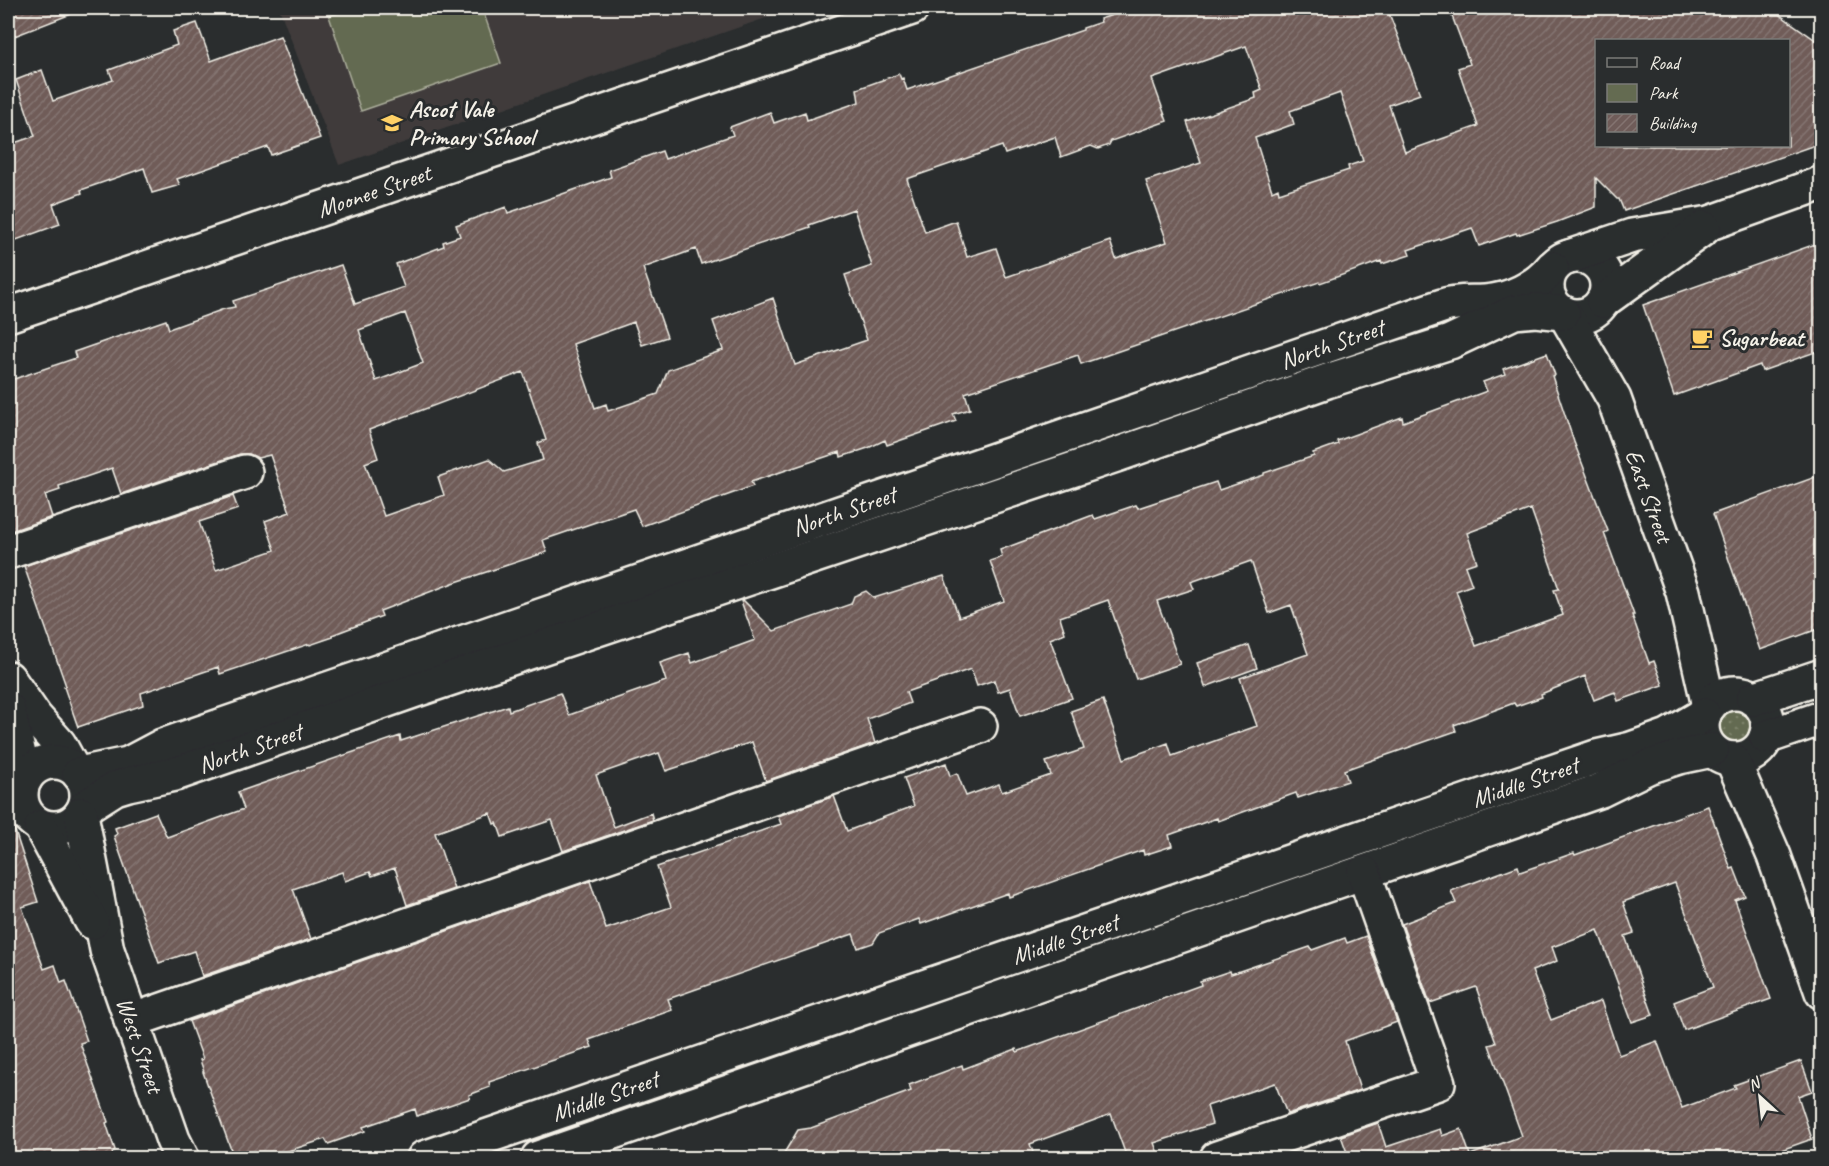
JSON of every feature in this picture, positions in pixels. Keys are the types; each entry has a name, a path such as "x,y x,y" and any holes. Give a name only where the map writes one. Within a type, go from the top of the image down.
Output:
{"street":[{"name":"Moonee Street","path":"8,315 912,8"},
{"name":"North Street","path":"586,617 1108,420 1442,306 1461,302 1494,301 1516,294 1537,283 1561,263 1632,236 1710,223 1821,183"},
{"name":"North Street","path":"1603,302 1710,223"},
{"path":"1582,256 1600,266 1607,285 1603,302 1585,315 1564,314 1554,307 1548,295 1547,281 1561,263 1582,256"},
{"name":"East Street","path":"1603,302 1604,337 1614,399 1683,592 1707,710"},
{"name":"North Street","path":"75,770 128,764 162,746 411,676 586,617 1119,454 1327,381 1450,342 1514,312 1536,310 1564,314"},
{"name":"East Street","path":"1564,314 1614,399"},
{"path":"1108,420 1119,454"},
{"path":"8,552 245,472"},
{"name":"East Street","path":"1683,592 1746,696"},
{"name":"North Street","path":"83,811 115,788 175,774 411,676"},
{"path":"1746,696 1761,706 1767,716 1768,727 1742,749 1707,744 1702,730 1707,710 1723,696 1746,696 1821,676"},
{"path":"8,678 35,717 59,744 87,790 83,811 73,822 63,828 29,828 18,784 8,709"},
{"name":"Middle Street","path":"424,1158 1596,757 1631,750 1659,740 1707,710"},
{"name":"Middle Street","path":"538,1158 1364,873 1600,790 1679,757 1742,749 1821,718"},
{"path":"131,1021 980,726"},
{"path":"1742,749 1774,856 1821,992"},
{"path":"18,784 31,770 50,762 60,762 75,770"},
{"name":"West Street","path":"83,811 107,950 177,1152"},
{"name":"West Street","path":"29,828 107,950"},
{"path":"1302,858 1314,890"},
{"path":"1217,1158 1438,1083 1364,873"},
{"path":"675,1072 687,1107"}],"shaded area":[{"name":"Ascot Vale Primary School","path":"279,8 795,8 339,165"}],"green space":[{"path":"354,8 482,8 501,63 361,111 329,16"},
{"path":"1735,706 1743,707 1749,712 1754,718 1754,734 1749,740 1743,745 1735,746 1727,745 1721,740 1716,734 1715,726 1716,718 1721,712 1727,707"}],"building":[{"path":"8,8 84,8 84,9 12,37"},
{"path":"1134,8 1387,8 1420,94 1389,105 1405,152 1478,126 1458,68 1470,64 1449,8 1770,8 1821,44 1821,143 1624,211 1619,199 1596,178 1596,207 1557,222 1479,246 1472,228 1408,250 1410,255 1382,264 1381,261 1081,364 1078,355 965,393 970,409 953,414 956,421 887,445 885,440 841,457 840,452 751,482 753,486 642,526 634,509 543,540 547,552 453,583 380,611 382,616 310,645 220,674 218,667 141,693 143,705 78,727 24,566 233,496 238,509 199,522 216,570 275,550 265,521 290,512 270,455 258,458 249,454 240,454 121,494 112,468 59,486 60,490 45,495 52,517 8,532 8,381 76,358 74,352 166,320 169,329 235,307 233,301 341,265 355,304 404,287 396,264 444,246 443,242 460,236 456,225 506,207 508,213 611,177 609,170 662,151 665,159 733,135 730,127 770,112 774,123 805,112 807,120 859,102 857,89 899,74 907,90 1101,22 1100,19","holes":["1246,46 1262,90 1255,93 1256,98 1187,122 1201,163 1146,181 1167,242 1116,259 1110,241 1006,277 996,248 967,257 956,221 925,232 907,179 1002,146 1005,154 1055,137 1061,157 1091,146 1098,149 1109,145 1111,141 1167,121 1152,79","1340,93 1363,161 1348,166 1349,170 1279,193 1278,188 1272,191 1255,138 1294,124 1290,111","854,209 872,266 845,275 867,340 795,365 773,298 713,321 723,350 668,370 658,394 608,411 606,404 595,408 573,344 634,322 642,345 667,337 643,268 696,249 701,264 810,227 809,225","405,313 423,363 376,381 359,330","523,372 546,440 538,443 543,460 504,472 489,459 438,477 444,495 384,516 365,463 378,458 369,430"]},
{"path":"197,23 211,61 280,36 320,138 271,155 268,147 177,179 180,185 152,193 144,168 81,190 82,193 53,204 60,224 8,243 8,145 35,136 16,80 42,70 53,101 113,80 109,70 177,45 173,31"},
{"path":"1821,242 1821,350 1762,371 1760,365 1674,396 1643,305"},
{"path":"1547,353 1555,375 1552,376 1574,442 1608,531 1604,533 1634,615 1632,615 1649,663 1654,661 1663,685 1618,701 1615,692 1594,700 1585,676 1541,694 1542,697 1516,706 1514,703 1454,725 1456,731 1344,770 1348,781 1298,798 1296,793 1218,821 1217,818 1169,835 1172,846 1144,855 1143,850 1009,897 1008,893 921,924 919,919 879,933 873,943 858,948 853,934 668,999 672,1010 589,1040 592,1047 489,1082 490,1087 469,1095 470,1098 417,1116 415,1109 363,1127 365,1131 328,1144 325,1139 267,1158 234,1158 203,1072 200,1060 203,1059 189,1021 590,881 606,929 671,907 657,867 781,824 778,816 834,796 847,831 914,806 904,778 946,763 950,776 957,773 966,796 999,784 1002,792 1051,775 1046,762 1084,749 1071,711 1103,700 1124,759 1168,743 1172,756 1257,726 1240,678 1308,654 1291,605 1269,613 1251,561 1191,582 1194,589 1157,601 1180,664 1136,679 1108,600 1060,617 1065,633 1050,639 1072,698 1020,716 1010,688 998,692 994,680 977,686 971,669 906,692 910,703 867,719 875,743 766,781 752,742 666,771 659,753 596,775 614,827 651,813 653,820 563,851 552,820 502,837 490,813 435,833 454,889 407,905 395,868 372,876 370,872 345,881 342,872 293,889 311,939 202,976 194,951 159,963 114,836 117,834 115,828 156,813 167,837 244,809 238,792 400,736 401,741 508,706 509,711 560,693 569,715 666,681 660,663 689,653 692,663 755,640 741,601 743,600 774,631 851,604 854,596 866,591 874,598 944,576 959,617 1004,601 990,561 1002,557 1000,550 1093,515 1095,519 1136,505 1138,508 1216,482 1219,490 1264,475 1264,473 1314,456 1313,453 1338,444 1337,441 1402,417 1403,422 1487,391 1483,382 1505,374 1503,369","holes":["1531,509 1559,589 1554,590 1563,615 1476,646 1456,591 1472,585 1465,566 1477,562 1467,533"]},
{"path":"1821,475 1821,628 1760,650 1713,514"},
{"path":"1249,645 1257,668 1205,687 1197,663"},
{"path":"1708,806 1731,869 1734,868 1745,896 1735,900 1771,999 1684,1030 1674,1002 1713,987 1675,883 1623,902 1634,933 1625,936 1653,1015 1632,1022 1598,930 1552,947 1557,961 1532,971 1551,1020 1601,1001 1619,1055 1657,1041 1682,1108 1736,1088 1734,1085 1801,1061 1812,1091 1798,1096 1812,1139 1758,1158 1349,1158 1341,1136 1378,1123 1386,1147 1440,1129 1442,1136 1461,1129 1470,1155 1522,1136 1489,1045 1496,1043 1476,987 1430,1003 1402,924 1456,903 1451,891 1518,866 1520,872 1574,853 1575,855"},
{"path":"12,822 38,902 22,907 44,969 55,965 61,983 66,981 87,1041 80,1043 108,1122 106,1123 115,1150 112,1152 114,1158 8,1158 8,823"},
{"path":"1366,936 1397,1022 1345,1041 1360,1090 1287,1114 1275,1083 1207,1106 1212,1124 1154,1143 1160,1158 1127,1158 1111,1114 1030,1144 1035,1158 781,1158 798,1130 811,1128 911,1091 909,1085 962,1065 963,1069 1016,1049 1017,1052 1201,985 1200,981 1230,971 1231,974 1310,947 1312,950 1345,938 1347,943"}],"place":[{"name":"Ascot Vale Primary School","path":"392,123"},
{"name":"Sugarbeat","path":"1702,338"}]}
